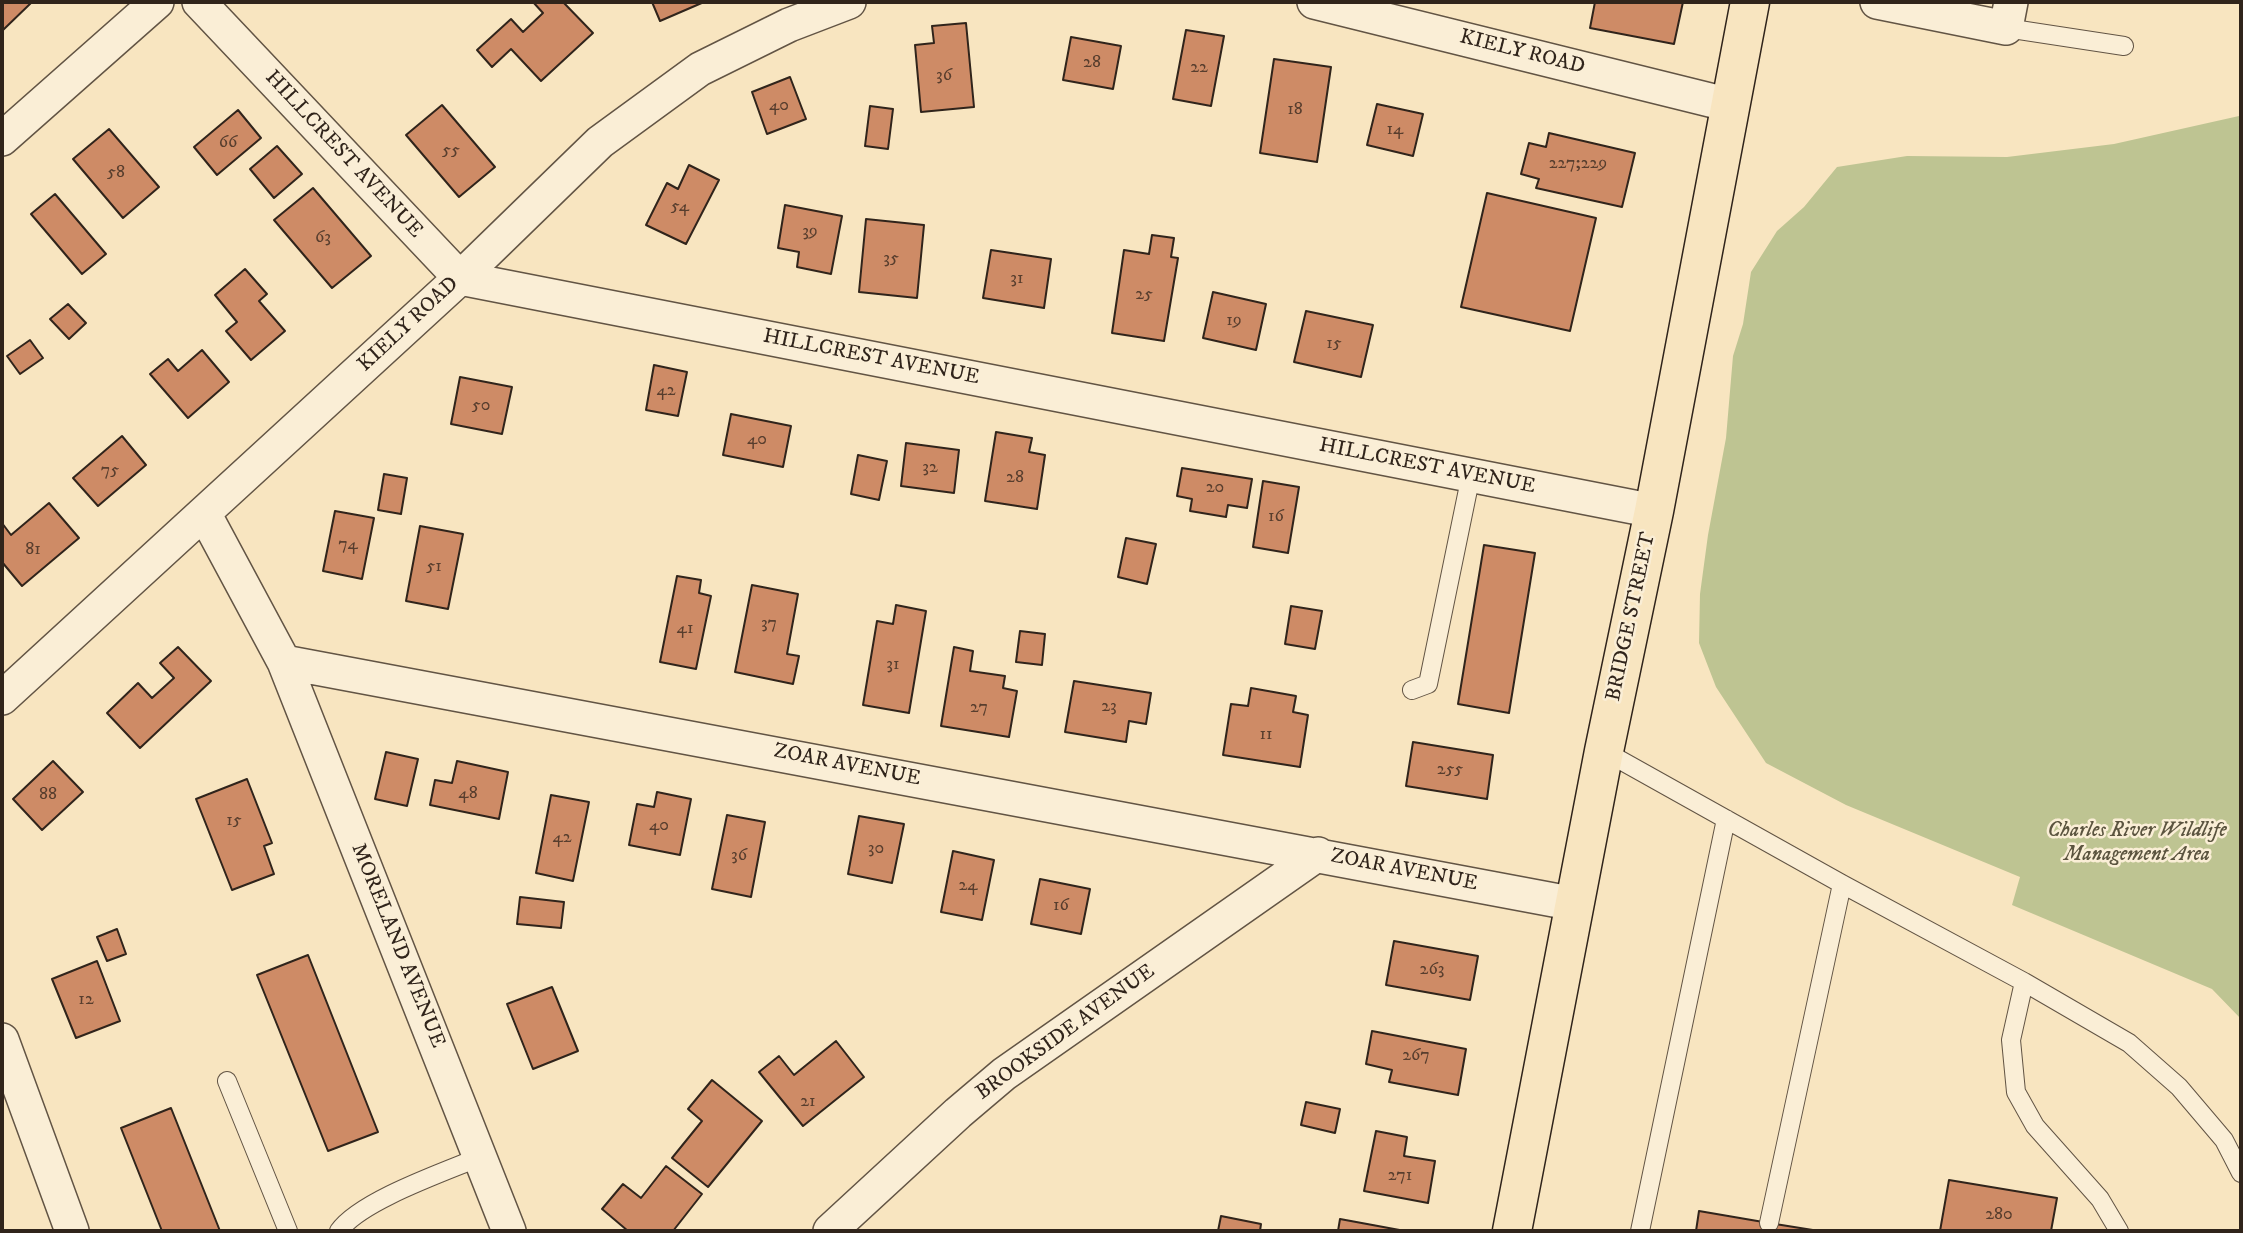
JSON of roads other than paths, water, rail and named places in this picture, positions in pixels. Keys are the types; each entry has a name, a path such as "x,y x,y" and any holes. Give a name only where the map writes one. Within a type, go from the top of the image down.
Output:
{"main road":[{"name":"BRIDGE STREET","path":"1512,1231 1604,751 1654,511 1750,2"}],"street":[{"path":"2,139 157,2"},
{"name":"HILLCREST AVENUE","path":"199,2 460,278 1654,511"},
{"name":"KIELY ROAD","path":"2,698 460,278 600,142 700,69 789,25 849,2"},
{"name":"KIELY ROAD","path":"1314,2 1730,105"},
{"path":"1877,2 2009,15"},
{"path":"204,513 284,662"},
{"name":"ZOAR AVENUE","path":"284,662 1575,904"},
{"name":"MORELAND AVENUE","path":"284,662 509,1231"},
{"name":"BROOKSIDE AVENUE","path":"830,1231 1004,1074 1318,854"},
{"path":"2,1040 63,1227"}],"lane":[{"path":"2009,15 2124,46"},
{"path":"1412,690 1428,684 1471,475"},
{"path":"1604,751 2024,982 2129,1043 2169,1078 2224,1140 2241,1173"},
{"path":"1640,1231 1726,819"},
{"path":"1769,1223 1842,884"},
{"path":"2024,982 2011,1040 2016,1092 2035,1126 2100,1199 2119,1231"},
{"path":"227,1081 288,1231"},
{"path":"339,1231 343,1225 375,1202 480,1157"}],"park label":[{"name":"Charles River Wildlife Management Area","path":"2137,844"}]}
